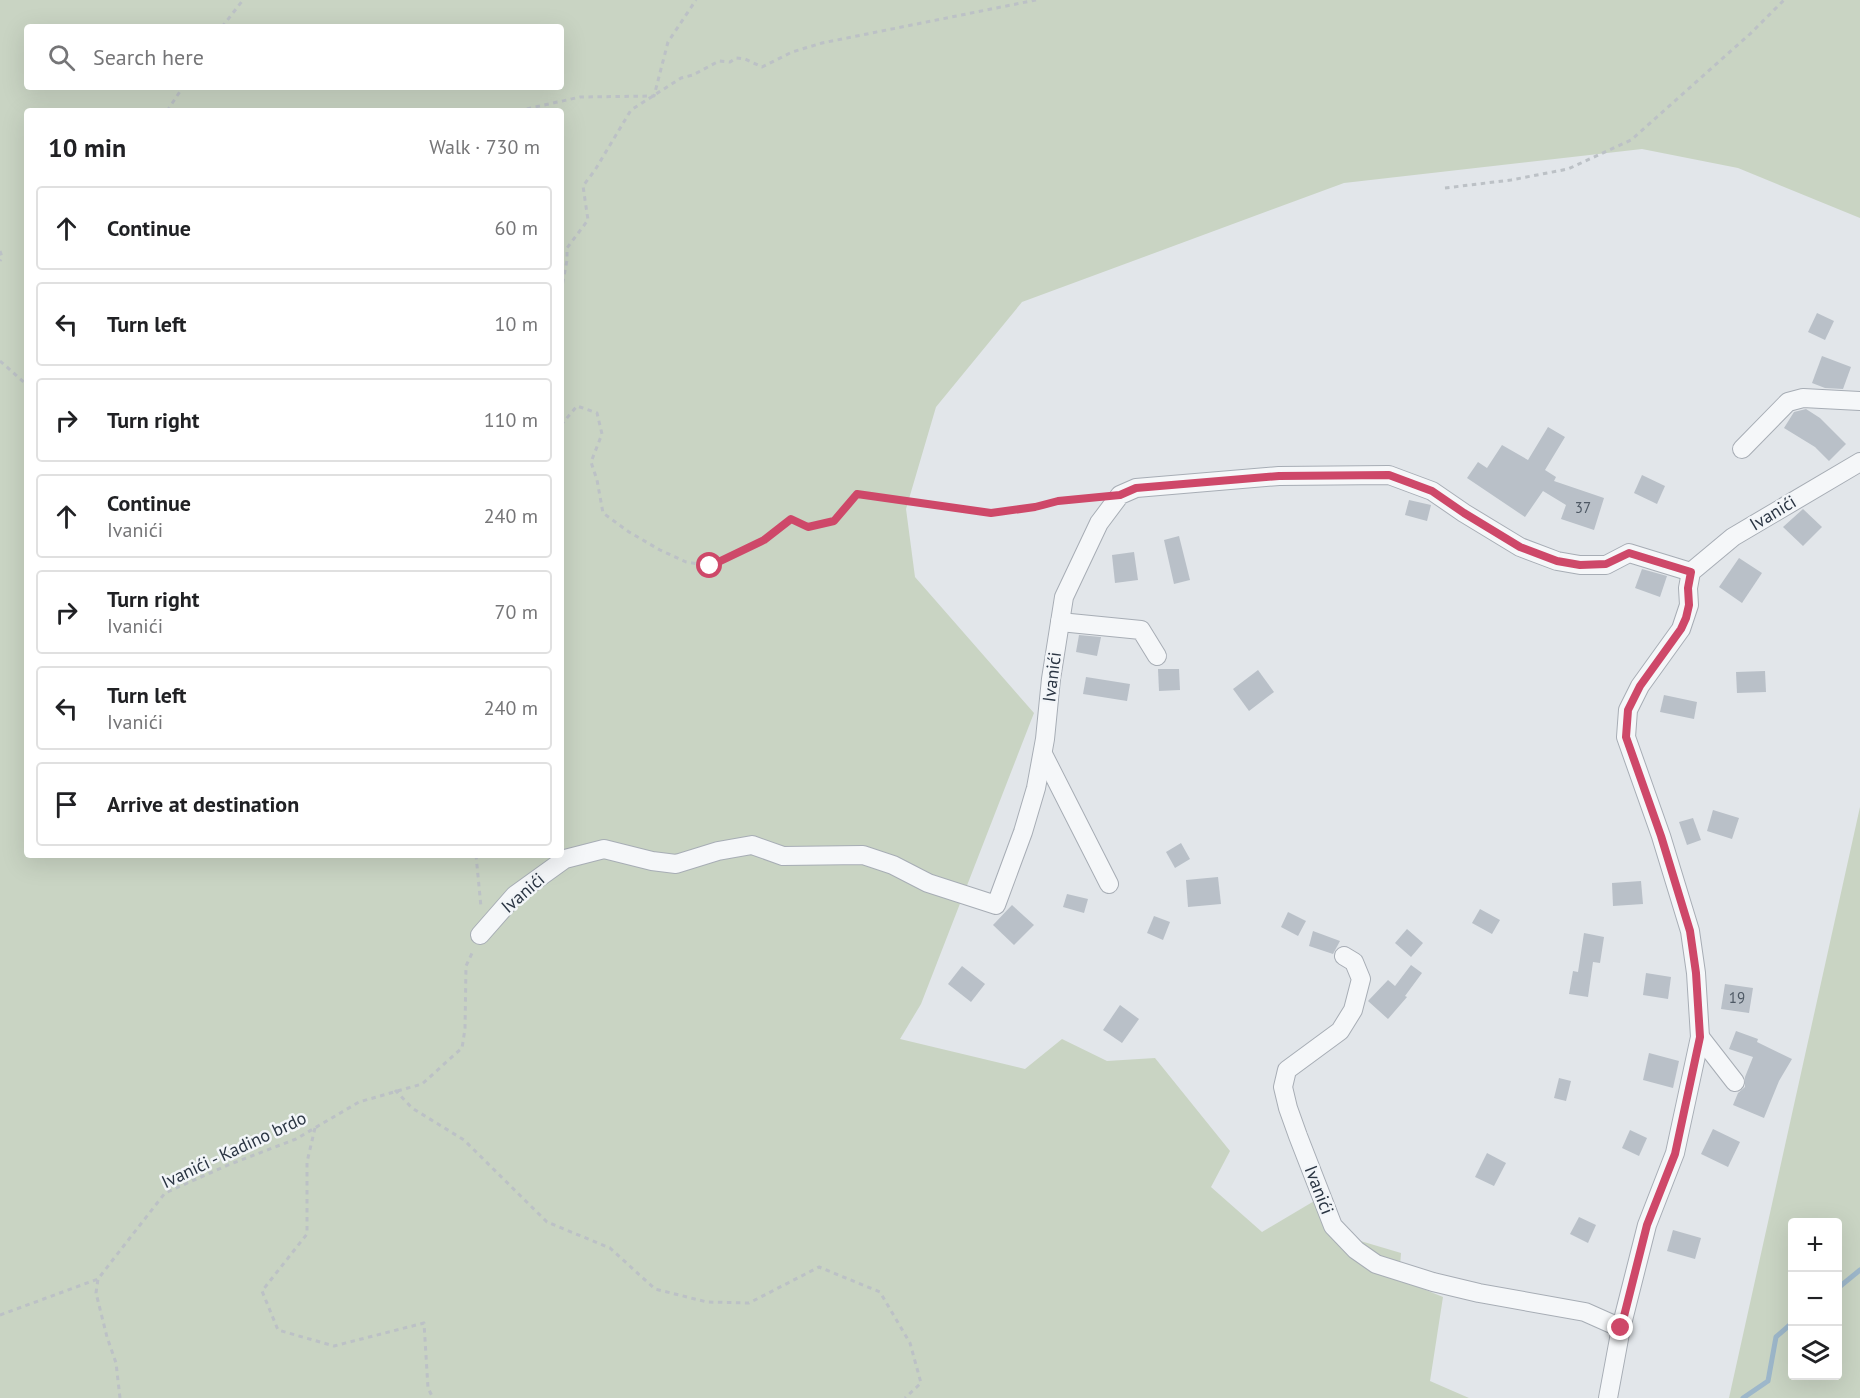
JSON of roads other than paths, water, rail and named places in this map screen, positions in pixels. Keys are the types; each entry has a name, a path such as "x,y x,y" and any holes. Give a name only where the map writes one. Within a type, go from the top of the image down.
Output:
{"street":[{"path":"1742,449 1788,402 1803,398 1860,401"},
{"name":"Ivanići","path":"480,935 515,895 565,859 604,849 652,861 676,864 718,851 753,845 783,856 863,855 893,865 928,883 996,905 1023,832 1036,788 1043,754 1064,597 1099,523 1120,495 1136,488 1279,476 1389,475 1432,491 1520,547 1557,561 1580,565 1606,564 1629,553 1691,572 1733,537 1860,462"},
{"path":"1608,1398 1621,1328 1647,1225 1675,1154 1700,1037 1696,973 1690,931 1661,836 1626,737 1628,710 1640,686 1681,629 1686,618 1691,572"},
{"path":"1060,622 1141,630 1157,656"},
{"path":"1043,754 1109,884"},
{"name":"Ivanići","path":"1344,956 1354,962 1361,979 1353,1010 1340,1031 1287,1070 1284,1087 1291,1117 1333,1226 1356,1250 1376,1264 1433,1282 1479,1293 1585,1312 1621,1328"},
{"path":"1700,1037 1736,1082"}],"waterway":[{"path":"1842,1285 1860,1270"},
{"path":"1743,1398 1768,1381 1776,1337 1789,1326"}]}
